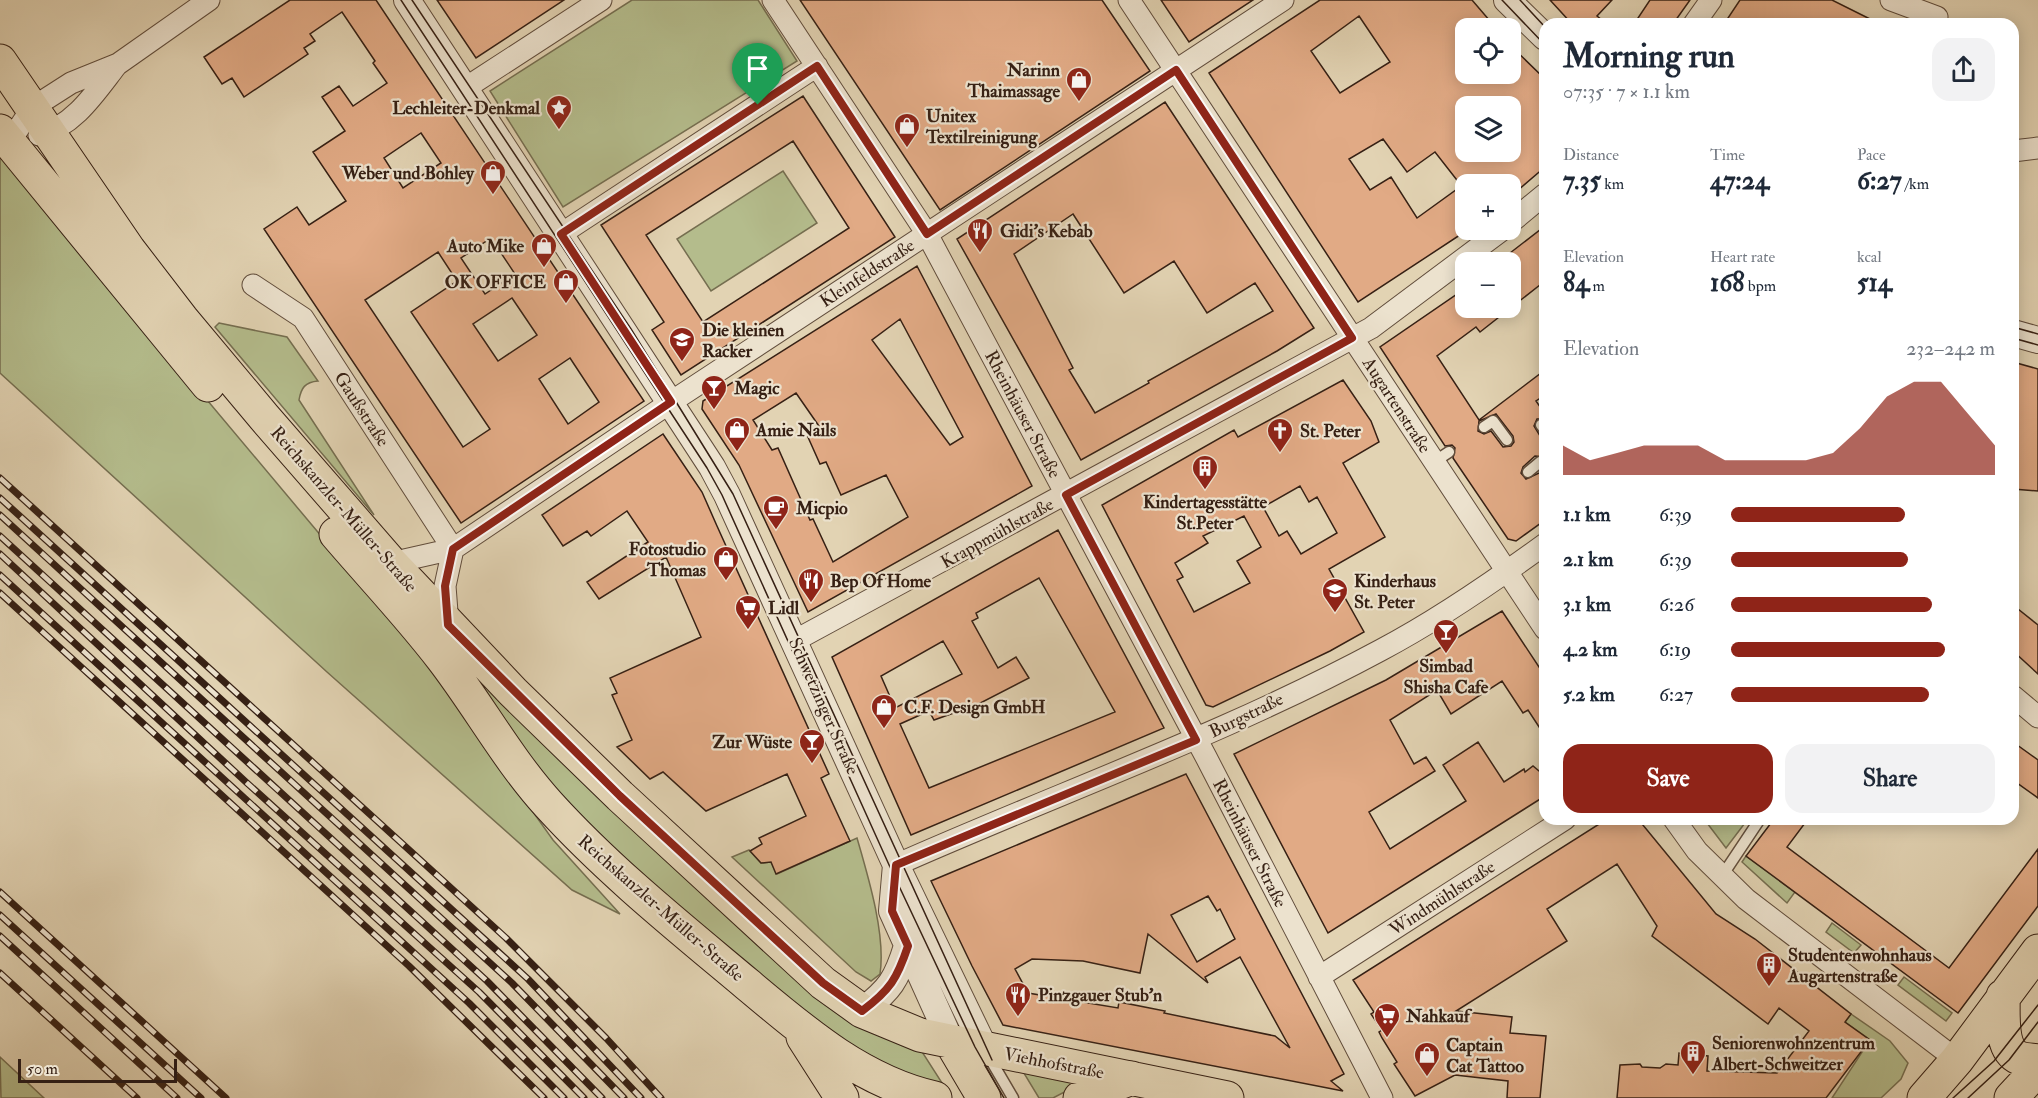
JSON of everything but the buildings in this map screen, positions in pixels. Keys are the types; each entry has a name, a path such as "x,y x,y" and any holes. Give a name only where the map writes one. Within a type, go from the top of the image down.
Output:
{"main road":[{"name":"Reichskanzler-Müller-Straße","path":"0,61 129,250 182,319 264,417 448,625 620,796 823,983 862,1011 920,1035 951,1042"},
{"name":"Reichskanzler-Müller-Straße","path":"4,137 164,334 442,658 517,767 547,803 599,858 634,890 794,1023 877,1077 900,1088 935,1098"},
{"path":"1924,1098 1957,1060 2038,951"},
{"path":"2003,996 2009,1049 2019,1058 2038,1061"},
{"path":"794,1023 842,1098"},
{"path":"951,1042 984,1098"},
{"name":"Viehhofstraße","path":"951,1042 1225,1098"},
{"path":"2010,1098 2038,1069"},
{"path":"1080,1098 1132,1078"}],"street":[{"path":"40,121 71,83 118,64 209,0"},
{"name":"Schwetzinger Straße","path":"407,0 671,402 727,495 896,865 985,1050"},
{"path":"464,89 602,0"},
{"name":"Rheinhäuser Straße","path":"773,0 927,234 1196,740 1382,1098"},
{"name":"Augartenstraße","path":"1129,0 1352,338 1442,457 1507,572 1539,620"},
{"name":"Kleinfeldstraße","path":"391,563 453,549 671,402 1283,0"},
{"path":"1507,0 1539,31"},
{"path":"1698,18 1711,0"},
{"path":"1891,0 1938,14"},
{"path":"4,137 40,121 72,118 88,103 118,64"},
{"path":"561,234 817,66"},
{"path":"2019,151 2038,148"},
{"path":"1521,214 1539,199"},
{"name":"Krappmühlstraße","path":"794,642 1371,328 1489,240"},
{"name":"Gaußstraße","path":"253,285 303,318 453,549"},
{"path":"2019,335 2038,340"},
{"name":"Burgstraße","path":"896,865 1196,740 1382,650 1507,572 1539,548"},
{"path":"448,625 445,586 453,549"},
{"path":"2019,701 2038,717"},
{"name":"Windmühlstraße","path":"1319,977 1556,825"},
{"path":"1678,825 1697,851 1746,899 1957,1060"},
{"name":"Schwetzinger Straße","path":"896,865 892,911 951,1042"},
{"path":"862,1011 885,994 898,975 908,946"}],"lane":[{"path":"1484,428 1493,421 1507,440"},
{"path":"1527,472 1539,463"},
{"path":"1722,876 1756,825"},
{"path":"985,1050 1013,1098"}],"green space":[{"path":"632,0 758,0 797,61 563,207 490,91"},
{"path":"0,147 93,264 421,655 553,840 620,914 572,890 327,672 0,373"},
{"path":"783,171 817,223 711,291 677,239"},
{"path":"219,323 287,337 318,381 304,386 299,400 374,515 215,327"},
{"path":"483,685 489,685 919,1047 944,1086 918,1080 836,1038 628,868 526,758 481,692"},
{"path":"1709,825 1743,825 1726,848"},
{"path":"857,838 875,906 880,942 880,974 871,981 856,972 732,857 749,850 761,863 771,862 777,874"},
{"path":"1746,856 1795,892 1787,903 1742,862"},
{"path":"1832,923 1861,945 1854,953 1826,932"},
{"path":"1904,977 1952,1013 1946,1021 1898,985"},
{"path":"1851,1014 1890,1041 1908,1063 1901,1079 1881,1098 1832,1098 1870,1040 1845,1022"},
{"path":"0,1057 44,1098 1,1098"},
{"path":"1022,1070 1080,1084 1053,1098 1039,1098"}],"tram line":[{"path":"401,0 707,468 722,495 890,867 975,1047 1004,1098"},
{"path":"412,0 631,329 733,494 992,1060"},
{"path":"1502,0 1539,39"},
{"path":"1520,0 1539,21"},
{"path":"2019,329 2038,334"},
{"path":"2019,340 2038,345"},
{"path":"1953,1098 1994,1061 2038,1005"},
{"path":"1968,1098 2009,1060 2038,1022"}],"railway":[{"path":"0,478 506,938 606,1038 661,1098"},
{"path":"0,498 528,979 641,1098"},
{"path":"0,515 512,983 624,1098"},
{"path":"0,536 487,981 602,1098"},
{"path":"0,554 247,783 479,992 584,1098"},
{"path":"0,575 469,1003 564,1098"},
{"path":"0,593 409,966 544,1098"},
{"path":"0,892 226,1098"},
{"path":"0,915 201,1098"},
{"path":"0,936 177,1098"},
{"path":"0,973 137,1098"}],"place":[{"name":"Narinn Thaimassage","path":"1079,103"},
{"name":"Lechleiter-Denkmal","path":"559,131"},
{"name":"Unitex Textilreinigung","path":"907,149"},
{"name":"Weber und Bohley","path":"493,196"},
{"name":"Gidi's Kebab","path":"980,254"},
{"name":"Auto Mike","path":"544,269"},
{"name":"OK OFFICE","path":"566,305"},
{"name":"Die kleinen Racker","path":"682,363"},
{"name":"Magic","path":"714,411"},
{"name":"Amie Nails","path":"737,453"},
{"name":"St. Peter","path":"1280,454"},
{"name":"Kindertagesstätte St.Peter","path":"1205,491"},
{"name":"Micpio","path":"776,531"},
{"name":"Fotostudio Thomas","path":"726,582"},
{"name":"Bep Of Home","path":"811,604"},
{"name":"Kinderhaus St. Peter","path":"1335,614"},
{"name":"Lidl","path":"748,631"},
{"name":"Simbad Shisha Cafe","path":"1446,655"},
{"name":"C.F. Design GmbH","path":"884,730"},
{"name":"Zur Wüste","path":"812,765"},
{"name":"Studentenwohnhaus Augartenstraße","path":"1769,988"},
{"name":"Pinzgauer Stub'n","path":"1018,1018"},
{"name":"Nahkauf","path":"1387,1039"},
{"name":"Seniorenwohnzentrum Albert-Schweitzer","path":"1693,1076"},
{"name":"Captain Cat Tattoo","path":"1427,1078"}],"route":[{"path":"817,66 927,234 1176,70 1352,338 1066,495 1196,740 896,865 892,911 908,946 898,975 885,994 862,1011 823,983 620,796 448,625 445,586 453,549 671,402 561,234 758,105 817,66"}]}
